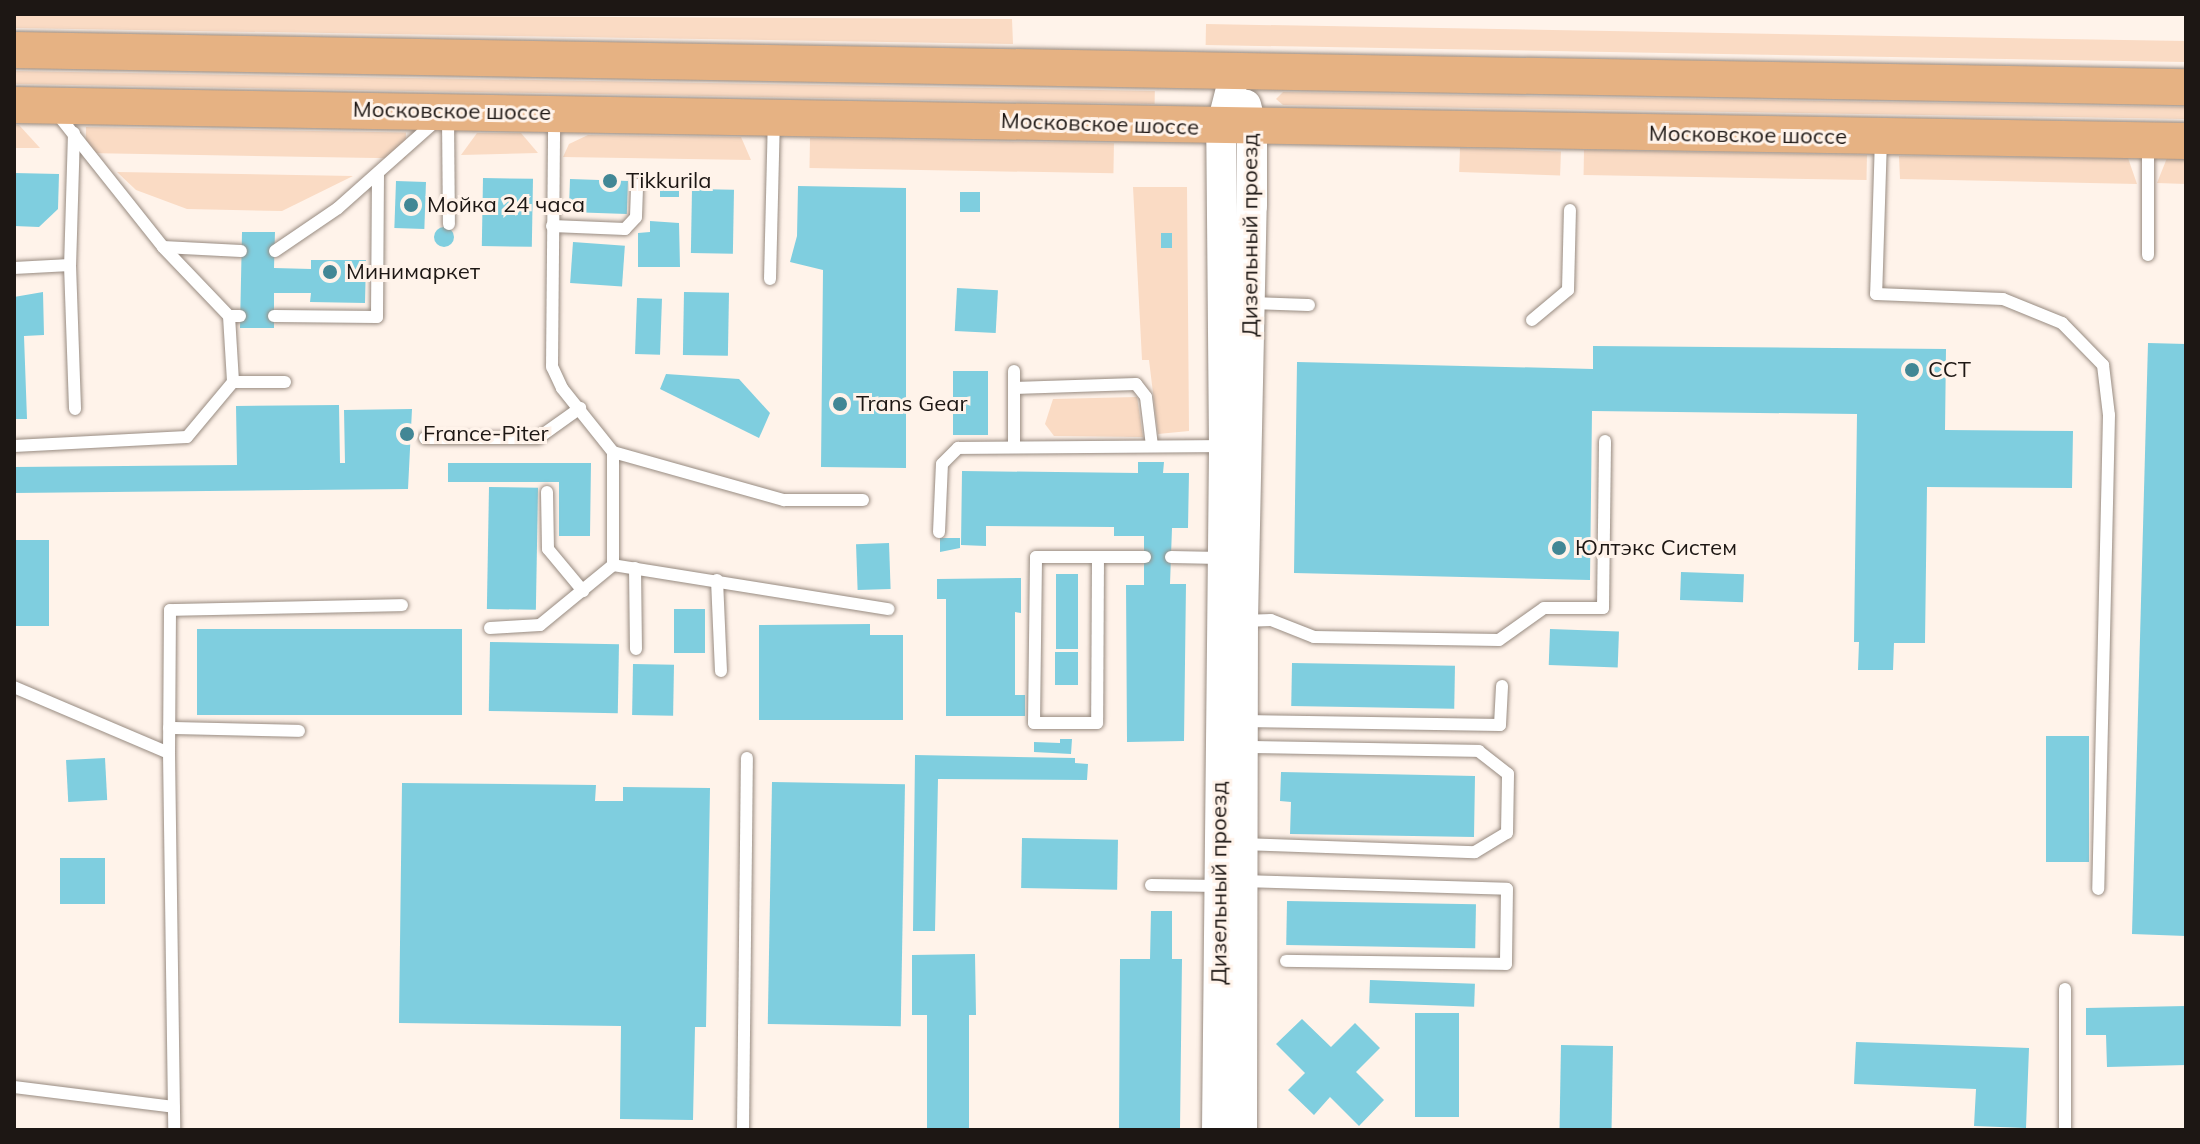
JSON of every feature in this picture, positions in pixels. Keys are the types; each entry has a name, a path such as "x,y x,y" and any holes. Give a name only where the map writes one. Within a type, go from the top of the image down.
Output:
{"main road":[{"path":"14,50 2186,87"},
{"name":"Московское шоссе","path":"14,105 448,110 1236,128 2186,141"}],"street":[{"name":"Дизельный проезд","path":"1236,69 1221,558 1230,883 1242,1130"},
{"name":"Дизельный проезд","path":"1217,1130 1230,883 1242,844 1243,621 1251,303 1236,128"}],"lane":[{"path":"14,446 187,437 233,382 235,316 163,247 51,105"},
{"path":"275,251 378,175 448,110"},
{"path":"448,110 449,224"},
{"path":"554,113 552,367 562,388 613,452 613,565"},
{"path":"770,279 774,117"},
{"path":"74,133 70,265 75,409"},
{"path":"1881,136 1876,294 2003,299 2062,323 2103,365 2109,415 2098,889"},
{"path":"2148,140 2148,255"},
{"path":"274,316 377,317 378,175"},
{"path":"552,226 625,229 636,217 637,185"},
{"path":"1532,320 1568,290 1570,210"},
{"path":"163,247 241,251"},
{"path":"14,268 70,265"},
{"path":"1251,303 1309,305"},
{"path":"1014,371 1014,446"},
{"path":"233,382 285,382"},
{"path":"1014,388 1136,384 1146,397 1152,446"},
{"path":"425,438 538,438 580,408"},
{"path":"1243,621 1271,620 1314,637 1499,640 1544,608 1603,608 1605,441"},
{"path":"939,532 940,475 948,455 972,446 1224,446"},
{"path":"613,452 784,500 863,500"},
{"path":"547,492 548,549 583,591"},
{"path":"1098,557 1097,723 1034,723 1036,557 1098,557 1145,557"},
{"path":"1171,557 1221,558"},
{"path":"490,628 540,625 613,565 889,609"},
{"path":"635,568 636,649"},
{"path":"717,580 721,671"},
{"path":"174,1130 170,610 402,605"},
{"path":"1243,734 1500,725 1502,686"},
{"path":"14,687 169,753"},
{"path":"169,728 299,731"},
{"path":"1242,844 1475,852 1507,833 1508,774 1479,751 1243,734"},
{"path":"743,1130 747,758"},
{"path":"1151,885 1230,883 1507,889 1506,964 1286,961"},
{"path":"2065,989 2065,1130"},
{"path":"14,1087 174,1107"}],"shaded area":[{"path":"14,14 1012,19 1013,44 14,28"},
{"path":"1206,24 2186,41 2185,62 1206,45"},
{"path":"14,71 1155,91 1155,104 14,84"},
{"path":"1283,92 2186,107 2186,119 1283,105 1276,99"},
{"path":"14,125 19,125 40,148 14,148"},
{"path":"86,127 406,133 405,159 86,153"},
{"path":"477,133 521,133 538,153 461,155"},
{"path":"588,135 741,137 751,160 563,157 569,144"},
{"path":"810,138 1114,143 1113,173 809,168"},
{"path":"1460,148 1561,152 1560,176 1459,172"},
{"path":"1584,150 1867,155 1867,180 1584,175"},
{"path":"1899,156 2128,158 2137,184 1900,179"},
{"path":"2167,158 2186,158 2186,184 2157,183"},
{"path":"117,172 353,176 282,211 187,209 136,190"},
{"path":"1133,187 1187,187 1189,431 1158,434 1149,360 1142,360"},
{"path":"1137,397 1143,437 1054,436 1045,424 1053,399"}],"building":[{"path":"14,173 59,174 58,209 39,227 14,226"},
{"path":"483,178 533,179 532,247 482,246"},
{"path":"570,179 628,181 627,214 569,212"},
{"name":"Мойка 24 часа","path":"396,181 426,182 424,229 394,228"},
{"path":"660,183 679,183 679,197 660,197"},
{"path":"798,186 906,188 906,468 821,467 823,270 790,262 797,236"},
{"path":"692,189 734,190 733,254 691,253"},
{"path":"960,192 980,192 980,212 960,212"},
{"path":"650,221 679,223 680,267 638,267 638,233 650,232"},
{"path":"444,227 451,230 454,237 451,244 444,247 437,244 434,237 437,230"},
{"path":"242,232 275,232 274,268 311,269 311,260 366,260 365,303 310,302 311,293 274,293 274,328 240,328"},
{"path":"1161,233 1172,233 1172,248 1161,248"},
{"path":"573,242 625,246 622,287 570,283"},
{"path":"957,288 998,290 996,333 955,331"},
{"path":"43,292 44,335 24,336 27,419 14,419 14,297"},
{"path":"684,292 729,293 728,356 683,355"},
{"path":"637,298 662,299 660,355 635,354"},
{"path":"2148,343 2186,344 2186,936 2132,934"},
{"path":"1593,346 1946,349 1945,430 2073,431 2072,488 1927,487 1925,643 1894,643 1893,670 1858,670 1859,642 1854,642 1857,414 1592,411 1590,580 1294,573 1297,362 1593,369"},
{"path":"953,371 988,371 988,435 953,435"},
{"path":"666,374 739,379 770,413 759,438 660,389"},
{"path":"339,405 340,463 345,463 344,410 412,409 408,489 14,493 14,467 237,465 236,406"},
{"path":"1138,462 1164,462 1163,473 1189,473 1188,528 1172,528 1170,584 1186,584 1184,741 1127,742 1126,585 1144,585 1144,536 1114,536 1114,527 986,526 986,546 961,545 962,471 1138,473"},
{"path":"448,463 591,463 590,536 559,536 559,482 448,482"},
{"path":"489,487 538,488 536,610 487,609"},
{"path":"940,538 960,538 960,548 940,552"},
{"path":"14,540 49,540 49,626 14,626"},
{"path":"889,543 891,589 858,590 856,544"},
{"path":"1681,572 1744,574 1743,602 1680,600"},
{"path":"1056,574 1078,574 1078,649 1056,649"},
{"path":"1021,578 1021,613 1015,612 1015,695 1025,695 1025,716 946,716 946,599 937,599 937,579"},
{"path":"674,609 705,609 705,653 674,653"},
{"path":"870,624 870,635 903,635 903,720 759,720 759,625"},
{"path":"197,629 462,629 462,715 197,715"},
{"path":"1550,629 1619,631 1618,667 1549,665"},
{"path":"490,642 619,644 618,713 489,711"},
{"path":"1055,652 1078,652 1078,685 1055,685"},
{"path":"1292,663 1455,666 1454,709 1291,706"},
{"path":"633,664 674,665 673,716 632,715"},
{"path":"2046,736 2089,736 2089,862 2046,862"},
{"path":"1060,739 1072,739 1071,754 1034,752 1034,742 1060,743"},
{"path":"915,755 1075,758 1075,763 1088,764 1087,780 938,779 935,931 913,931"},
{"path":"105,758 107,800 68,802 66,760"},
{"path":"1281,772 1475,776 1474,837 1290,834 1291,802 1280,801"},
{"path":"772,782 905,784 901,1026 768,1024"},
{"path":"402,783 596,785 595,801 623,801 623,787 710,788 706,1027 695,1027 693,1120 620,1119 621,1026 399,1023"},
{"path":"1022,838 1118,840 1117,890 1021,888"},
{"path":"60,858 105,858 105,904 60,904"},
{"path":"1287,901 1476,904 1475,948 1286,945"},
{"path":"1151,911 1172,911 1172,959 1182,959 1180,1130 1119,1130 1120,959 1150,959"},
{"path":"975,954 976,1015 969,1015 969,1130 927,1130 927,1015 912,1015 912,955"},
{"path":"1370,980 1475,984 1474,1007 1369,1003"},
{"path":"2186,1006 2186,1065 2107,1067 2106,1035 2086,1035 2086,1008"},
{"path":"1415,1013 1459,1013 1459,1117 1415,1117"},
{"path":"1302,1019 1331,1047 1355,1023 1380,1048 1356,1072 1384,1100 1359,1126 1330,1097 1314,1115 1288,1090 1305,1073 1276,1044"},
{"path":"1856,1042 2029,1048 2026,1128 1974,1126 1976,1089 1854,1084"},
{"path":"1561,1045 1613,1046 1612,1130 1560,1130"}],"place":[{"name":"Tikkurila","path":"610,181"},
{"name":"Мойка 24 часа","path":"411,205"},
{"name":"Минимаркет","path":"330,272"},
{"name":"ССТ","path":"1912,370"},
{"name":"Trans Gear","path":"840,404"},
{"name":"France-Piter","path":"407,434"},
{"name":"Юлтэкс Систем","path":"1559,548"}]}
